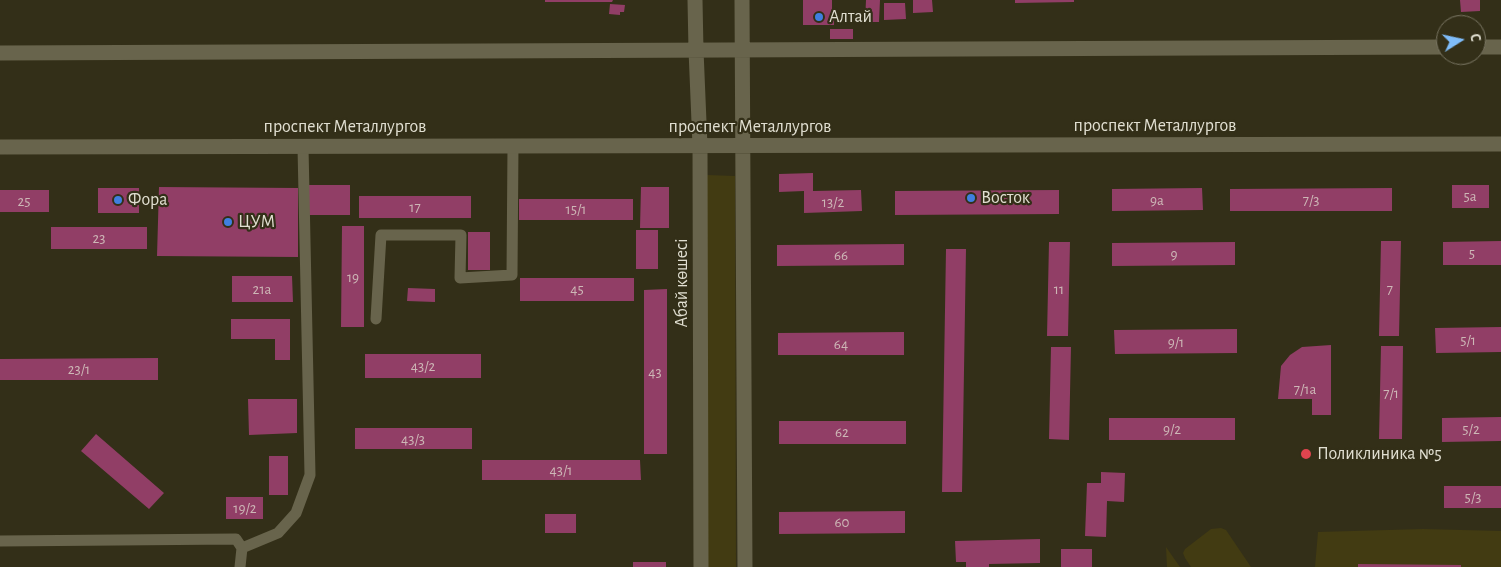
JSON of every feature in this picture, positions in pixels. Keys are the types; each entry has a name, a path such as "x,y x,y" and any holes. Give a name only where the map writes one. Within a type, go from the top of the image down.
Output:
{"main road":[{"name":"Абай көшесі","path":"695,0 700,146 701,567"},
{"path":"742,0 745,567"},
{"path":"0,53 1436,47"},
{"path":"1486,47 1501,47"},
{"name":"проспект Металлургов","path":"0,147 1501,144"}],"street":[{"path":"376,319 381,235 461,235 460,278 512,275 513,145"},
{"path":"242,548 278,533 296,513 310,475 303,146"},
{"path":"0,541 236,539 242,548 240,567"}],"shaded area":[{"path":"707,175 735,176 736,567 707,567"},
{"path":"1221,528 1226,530 1251,567 1191,567 1183,553 1185,549 1211,529"},
{"path":"1423,529 1501,531 1501,567 1315,567 1318,532"},
{"path":"1166,547 1180,567 1167,567"}],"building":[{"path":"545,0 613,0 612,2 545,2"},
{"name":"Алтай","path":"803,0 832,0 834,25 803,25"},
{"path":"866,0 880,0 879,22 865,22"},
{"path":"913,0 932,0 933,12 913,13"},
{"path":"1015,0 1074,0 1074,2 1015,3"},
{"path":"1460,0 1480,0 1480,11 1461,12"},
{"path":"884,3 905,3 906,19 884,20"},
{"path":"610,4 625,5 624,12 620,12 620,15 609,14"},
{"path":"830,29 853,29 853,39 830,39"},
{"path":"813,173 813,191 861,190 862,211 804,213 804,191 779,192 779,174"},
{"path":"308,185 350,185 350,215 309,215"},
{"path":"1452,185 1489,185 1489,208 1452,208"},
{"name":"ЦУМ","path":"159,187 298,188 298,257 157,256"},
{"path":"641,187 669,187 669,228 640,228"},
{"name":"Фора","path":"98,188 139,188 139,213 98,213"},
{"path":"1202,188 1203,210 1112,211 1112,189"},
{"path":"1392,188 1392,211 1230,211 1230,189"},
{"path":"0,190 49,190 49,212 0,212"},
{"path":"1059,190 1059,214 895,215 895,191"},
{"path":"359,196 471,196 471,218 359,218"},
{"path":"519,199 633,199 633,220 519,220"},
{"path":"342,226 364,226 364,327 341,327"},
{"path":"51,227 147,227 147,249 51,249"},
{"path":"636,230 658,230 658,269 636,269"},
{"path":"468,232 490,232 490,270 468,270"},
{"path":"1381,241 1401,241 1399,336 1379,336"},
{"path":"1501,241 1501,265 1443,265 1443,242"},
{"path":"1049,242 1070,242 1068,336 1047,336"},
{"path":"1235,242 1235,265 1112,266 1112,243"},
{"path":"904,244 904,265 777,266 777,245"},
{"path":"946,249 966,249 962,492 942,492"},
{"path":"232,276 292,276 293,302 232,302"},
{"path":"520,278 634,278 634,301 520,301"},
{"path":"408,288 435,289 435,302 407,301"},
{"path":"667,289 667,454 644,454 644,290"},
{"path":"231,319 290,319 290,360 275,360 275,339 231,339"},
{"path":"1501,327 1501,352 1436,353 1435,328"},
{"path":"1237,329 1237,353 1115,354 1114,330"},
{"path":"904,332 904,355 778,355 778,333"},
{"path":"1331,345 1331,415 1312,415 1312,399 1278,399 1281,366 1290,355 1302,347"},
{"path":"1381,346 1403,346 1402,439 1379,439"},
{"path":"1051,347 1071,347 1069,440 1049,439"},
{"path":"365,354 481,354 481,378 365,378"},
{"path":"158,358 158,380 0,380 0,359"},
{"path":"248,399 297,399 297,433 249,435"},
{"path":"1501,417 1501,441 1442,442 1442,418"},
{"path":"1109,418 1235,418 1235,440 1109,440"},
{"path":"779,421 906,421 906,444 779,444"},
{"path":"355,428 472,428 472,449 355,449"},
{"path":"96,434 164,493 149,509 81,451"},
{"path":"269,456 288,456 288,495 269,495"},
{"path":"482,460 640,460 641,480 482,480"},
{"path":"1101,472 1125,473 1124,502 1107,501 1106,537 1085,536 1087,483 1101,483"},
{"path":"1444,486 1501,486 1501,508 1444,508"},
{"path":"226,497 263,497 263,519 226,519"},
{"path":"905,511 905,533 779,534 779,512"},
{"path":"545,514 576,514 576,533 545,533"},
{"path":"1040,539 1040,563 989,564 989,567 966,567 966,562 956,562 955,541"},
{"path":"1061,549 1092,549 1092,567 1061,567"},
{"path":"633,562 666,562 666,567 633,567"},
{"path":"1358,564 1461,565 1461,567 1358,567"}],"place":[{"name":"Алтай","path":"819,17"},
{"name":"Восток","path":"971,198"},
{"name":"Фора","path":"118,200"},
{"name":"ЦУМ","path":"228,222"},
{"name":"Поликлиника №5","path":"1306,454"}]}
